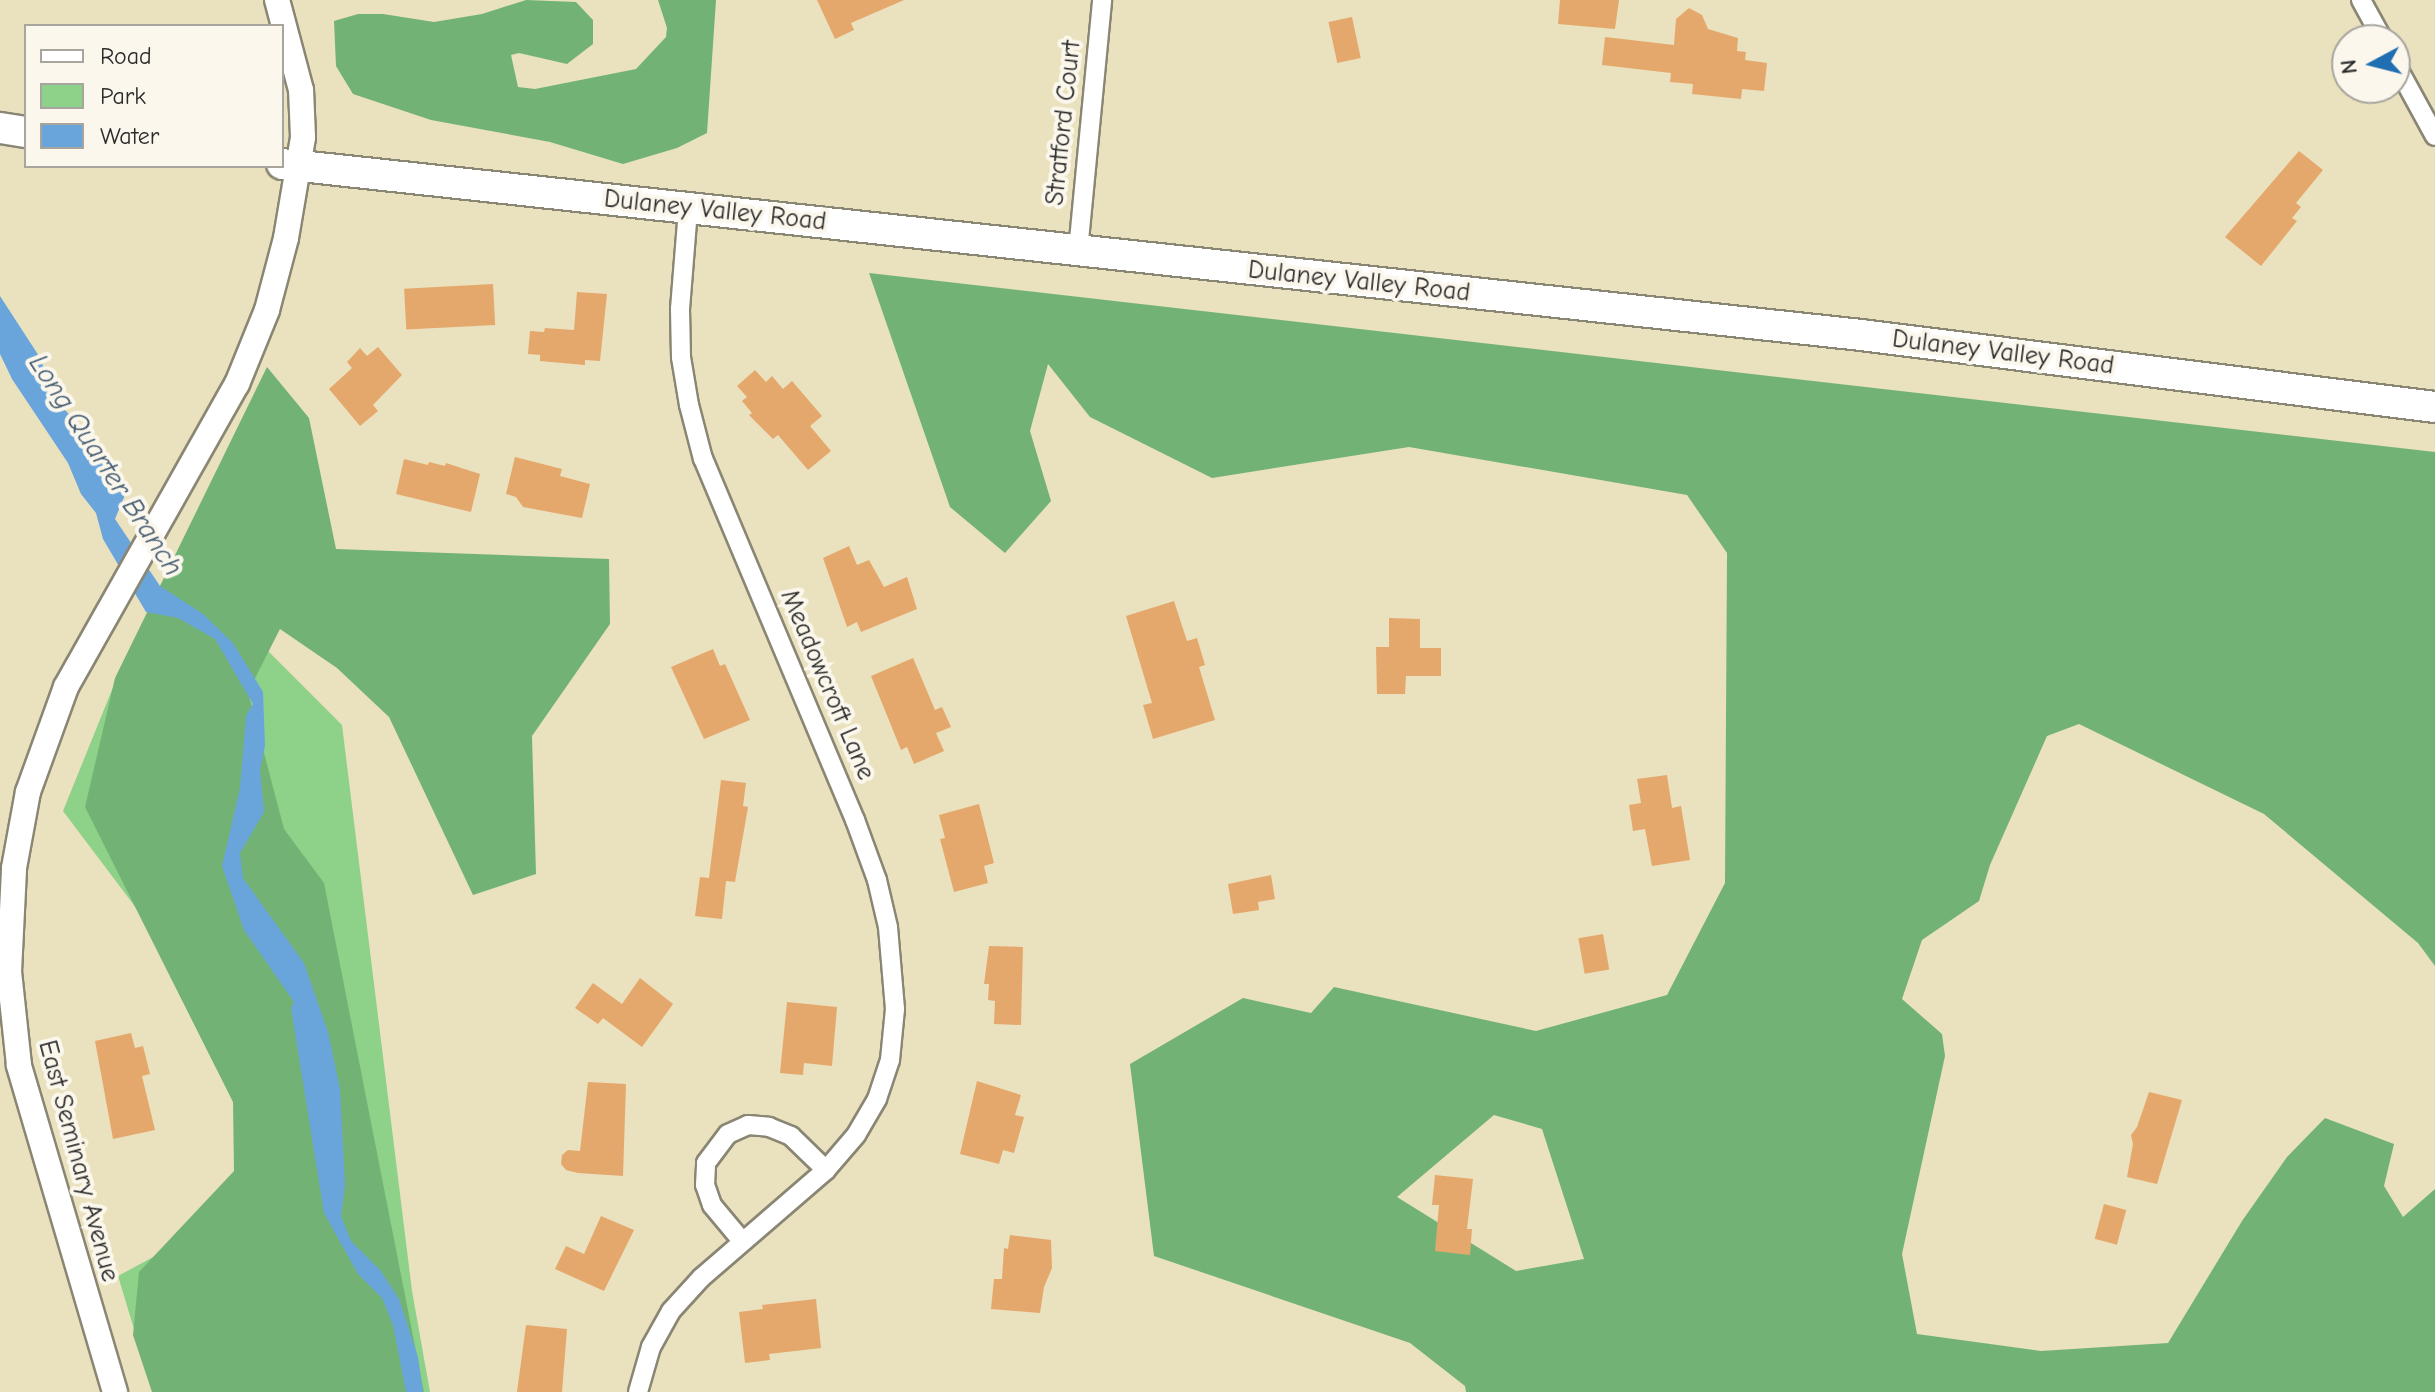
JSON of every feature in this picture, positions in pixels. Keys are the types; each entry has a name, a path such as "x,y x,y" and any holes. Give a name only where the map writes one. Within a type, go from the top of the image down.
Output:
{"main road":[{"path":"0,128 24,132"},
{"name":"Dulaney Valley Road","path":"291,165 1861,335 2435,407"}],"street":[{"name":"East Seminary Avenue","path":"277,0 283,24"},
{"name":"Stratford Court","path":"1078,251 1102,0"},
{"path":"2361,0 2374,24"},
{"name":"East Seminary Avenue","path":"115,1392 19,1065 11,1002 5,903 39,755 66,687 237,384 258,336 283,249 291,165 303,137 301,90 284,26"},
{"path":"2411,92 2435,136"},
{"name":"Meadowcroft Lane","path":"638,1392 651,1347 671,1311 742,1241 826,1170 856,1135 877,1099 890,1060 895,1009 888,927 855,820 703,459 681,357 680,309 688,209"},
{"path":"742,1241 712,1205 705,1185 706,1163 728,1134 748,1125 769,1127 791,1136 826,1170"}],"green space":[{"path":"526,0 576,2 593,20 593,44 567,64 519,53 511,55 518,87 535,89 636,69 666,37 667,28 658,0 716,0 707,133 677,148 623,164 550,142 431,120 353,94 336,66 334,21 358,14 383,14 434,22 482,14"},
{"path":"869,273 2435,452 2435,966 2418,943 2264,814 2079,724 2047,736 1990,865 1979,901 1922,940 1902,999 1942,1034 1945,1056 1902,1254 1917,1334 2041,1351 2168,1343 2242,1221 2287,1157 2325,1118 2394,1144 2384,1186 2403,1217 2435,1189 2435,1392 1466,1392 1465,1386 1410,1343 1154,1256 1130,1064 1243,998 1311,1013 1334,987 1536,1031 1667,995 1725,883 1727,553 1687,495 1409,447 1212,478 1090,417 1048,364 1030,431 1051,501 1005,553 950,507","holes":["1494,1115 1542,1129 1584,1259 1516,1271 1397,1197"]},
{"path":"267,367 309,418 336,549 609,559 610,624 532,736 536,874 473,895 389,717 337,668 280,629 248,692 284,829 324,883 424,1392 152,1392 133,1335 139,1272 234,1171 233,1102 85,807 115,678"},
{"path":"178,561 342,725 412,1291 430,1392 153,1392 118,1276 264,1197 219,1018 63,811 118,675"}],"water":[{"name":"Long Quarter Branch","path":"0,296 37,353 63,408 98,444 122,481 125,495 115,519 160,586 203,614 233,643 263,692 265,746 260,769 264,812 240,853 243,878 304,963 328,1032 340,1089 345,1185 341,1216 351,1241 380,1270 399,1299 418,1357 423,1392 406,1392 393,1325 382,1298 358,1274 324,1213 291,1008 294,1002 244,930 222,866 240,788 246,716 253,704 215,639 178,618 146,612 103,539 96,513 81,494 68,463 12,379 0,354"}],"building":[{"path":"817,0 904,0 851,23 854,30 835,39"},
{"path":"1560,0 1619,0 1615,29 1558,24"},
{"path":"1689,8 1702,15 1708,29 1738,38 1737,51 1746,52 1745,60 1767,63 1764,91 1742,89 1741,99 1692,94 1693,84 1670,82 1671,73 1602,65 1605,37 1674,45 1676,19"},
{"path":"1352,17 1361,58 1337,63 1329,22"},
{"path":"2299,151 2323,170 2296,203 2301,207 2292,218 2297,221 2261,266 2225,237"},
{"path":"493,284 495,325 406,330 404,289"},
{"path":"577,292 607,294 600,361 585,360 585,365 540,361 540,355 528,354 530,331 544,332 545,328 574,330"},
{"path":"378,347 402,375 373,405 378,411 360,426 329,389 352,368 347,362 360,348 367,356"},
{"path":"755,370 766,382 772,376 783,389 792,381 822,416 810,426 831,451 808,470 778,435 773,439 749,415 752,413 742,401 747,397 737,386"},
{"path":"515,457 562,469 560,476 590,484 582,518 523,507 516,497 506,494"},
{"path":"404,459 428,465 429,462 445,466 446,463 480,474 471,512 396,494"},
{"path":"849,546 857,565 869,560 884,587 907,577 917,609 861,632 857,622 847,627 823,558"},
{"path":"1174,601 1187,641 1197,638 1205,665 1199,667 1215,720 1153,739 1143,705 1152,703 1126,616"},
{"path":"1389,618 1420,619 1420,648 1441,648 1441,676 1406,676 1405,694 1377,694 1376,647 1389,647"},
{"path":"713,649 720,666 725,664 750,720 704,739 671,667"},
{"path":"913,658 935,710 942,707 951,727 936,733 944,751 914,764 907,747 901,750 871,676"},
{"path":"1667,775 1672,808 1681,806 1690,860 1652,866 1645,829 1633,831 1629,805 1641,803 1637,779"},
{"path":"721,780 746,783 743,806 748,807 735,882 726,881 722,919 695,916 700,877 709,878"},
{"path":"979,804 994,863 984,866 988,883 954,892 940,839 945,838 939,815"},
{"path":"1271,875 1275,899 1258,902 1259,910 1233,914 1228,884"},
{"path":"1603,934 1609,969 1585,974 1578,938"},
{"path":"989,946 1023,947 1021,1025 994,1024 995,1001 988,1000 989,984 984,984"},
{"path":"640,978 673,1004 642,1047 603,1018 598,1024 575,1008 593,983 622,1004"},
{"path":"787,1002 837,1007 832,1066 804,1063 803,1075 780,1073"},
{"path":"131,1033 135,1048 143,1046 150,1074 142,1076 155,1130 113,1139 95,1041"},
{"path":"977,1081 1021,1095 1015,1115 1024,1117 1014,1153 1003,1150 999,1164 960,1154"},
{"path":"588,1082 626,1084 623,1176 578,1173 566,1170 561,1164 562,1155 568,1150 580,1151"},
{"path":"2149,1092 2182,1100 2157,1184 2127,1177 2133,1144 2131,1135 2137,1127"},
{"path":"1435,1175 1473,1179 1467,1229 1472,1229 1470,1255 1435,1251 1439,1205 1432,1205"},
{"path":"2104,1204 2126,1210 2117,1245 2095,1239"},
{"path":"601,1216 634,1230 604,1291 555,1269 566,1246 584,1254"},
{"path":"1010,1235 1051,1240 1052,1268 1044,1287 1040,1313 991,1309 994,1279 1002,1279 1004,1248 1008,1249"},
{"path":"816,1299 821,1348 769,1354 770,1360 745,1363 739,1312 763,1309 762,1305"},
{"path":"526,1325 567,1329 562,1392 517,1392"}]}
